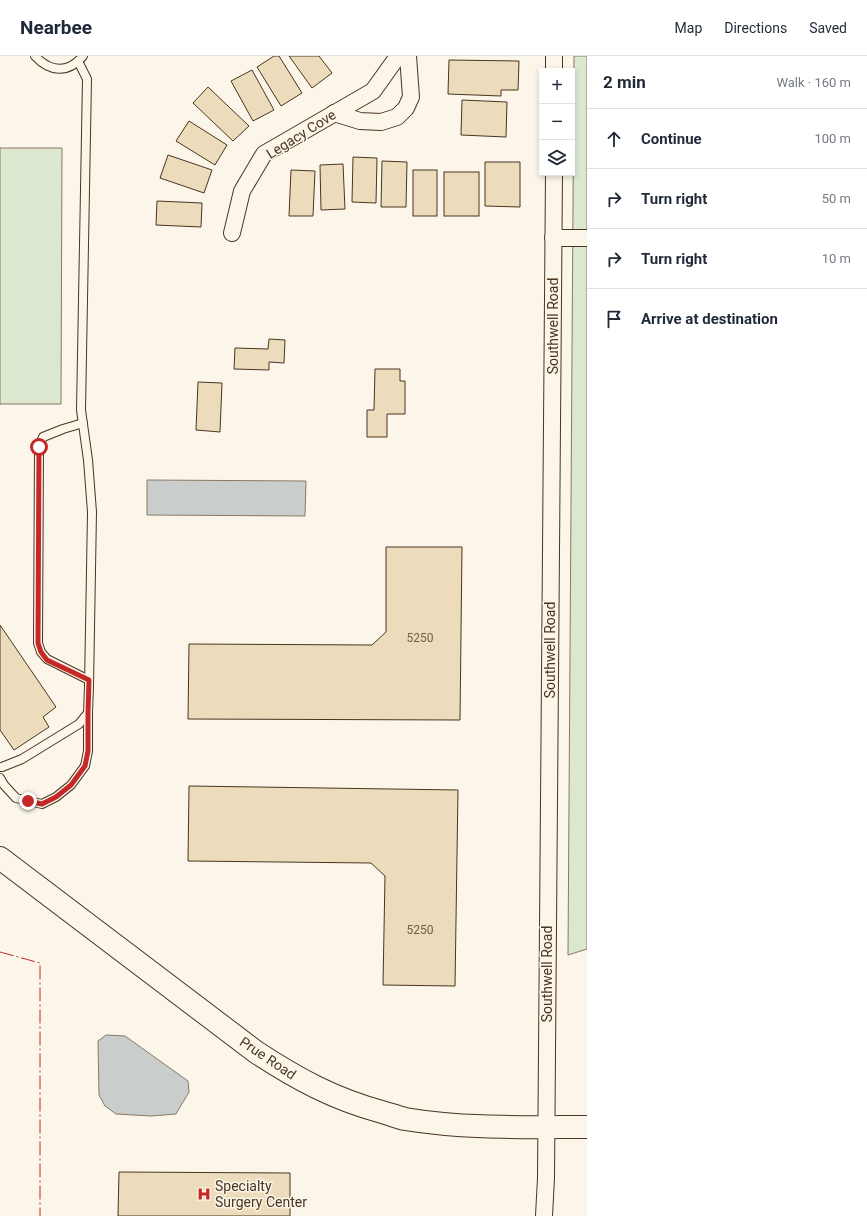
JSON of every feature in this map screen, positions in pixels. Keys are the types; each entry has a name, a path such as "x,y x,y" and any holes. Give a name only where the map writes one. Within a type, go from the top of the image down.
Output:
{"main road":[{"name":"Prue Road","path":"0,858 256,1052 290,1074 327,1093 365,1108 404,1118 480,1126 587,1127"}],"street":[{"name":"Legacy Cove","path":"232,233 242,191 264,154 334,112 373,91 398,56"},
{"path":"334,112 360,121 381,122 397,118 406,108 411,97 408,56"},
{"path":"554,56 554,68"},
{"name":"Southwell Road","path":"544,1216 546,1178 554,176"},
{"path":"553,238 587,238"}],"lane":[{"path":"0,778 4,785 16,798 42,804 56,797 71,785 85,766 88,751 92,512 88,460 81,410 87,79 81,59 70,67 60,69 51,68 42,63 35,56"},
{"path":"83,424 63,429 43,437 39,447 38,643 41,652 47,660 89,680"},
{"path":"0,767 22,759 79,724 88,713"}],"green space":[{"path":"574,56 587,56 587,949 568,955 573,176 575,176"},
{"path":"0,148 62,148 61,404 0,404"}],"shaded area":[{"path":"147,480 306,481 305,516 147,515"},
{"path":"106,1035 125,1036 188,1081 189,1092 176,1114 151,1116 116,1114 105,1106 99,1095 98,1041"}],"building":[{"path":"274,56 279,56 302,93 281,106 257,67"},
{"path":"289,56 319,56 332,73 312,88"},
{"path":"449,60 519,61 518,90 501,90 501,96 448,94"},
{"path":"252,70 274,110 253,121 231,81"},
{"path":"208,87 249,126 233,141 193,103"},
{"path":"462,100 507,102 506,137 461,135"},
{"path":"189,121 227,145 215,165 176,141"},
{"path":"168,155 212,170 204,193 160,178"},
{"path":"353,157 377,158 376,203 352,202"},
{"path":"382,161 407,162 406,207 381,207"},
{"path":"485,162 520,162 520,207 485,206"},
{"path":"343,164 345,209 321,210 320,165"},
{"path":"291,170 315,171 313,216 289,216"},
{"path":"413,170 437,170 437,216 413,216"},
{"path":"444,172 479,172 479,216 444,216"},
{"path":"157,201 202,203 201,227 156,225"},
{"path":"269,339 285,340 284,363 269,362 269,370 234,369 235,348 268,349"},
{"path":"375,369 400,369 400,381 405,381 405,414 387,414 387,437 367,437 367,410 374,410"},
{"path":"198,382 222,383 220,432 196,430"},
{"path":"386,547 462,547 460,720 188,719 189,644 372,645 386,632"},
{"path":"0,625 56,707 43,717 49,727 14,750 0,730"},
{"path":"189,786 458,790 455,986 383,985 385,876 371,863 188,861"},
{"name":"Specialty Surgery Center","path":"119,1172 290,1173 290,1216 118,1216"}],"power":[{"path":"0,952 40,963 40,1216"}],"place":[{"name":"Specialty Surgery Center","path":"204,1194"}],"route":[{"path":"28,801 42,804 56,797 71,785 85,766 88,751 89,680 47,660 41,652 38,643 39,447"}]}
